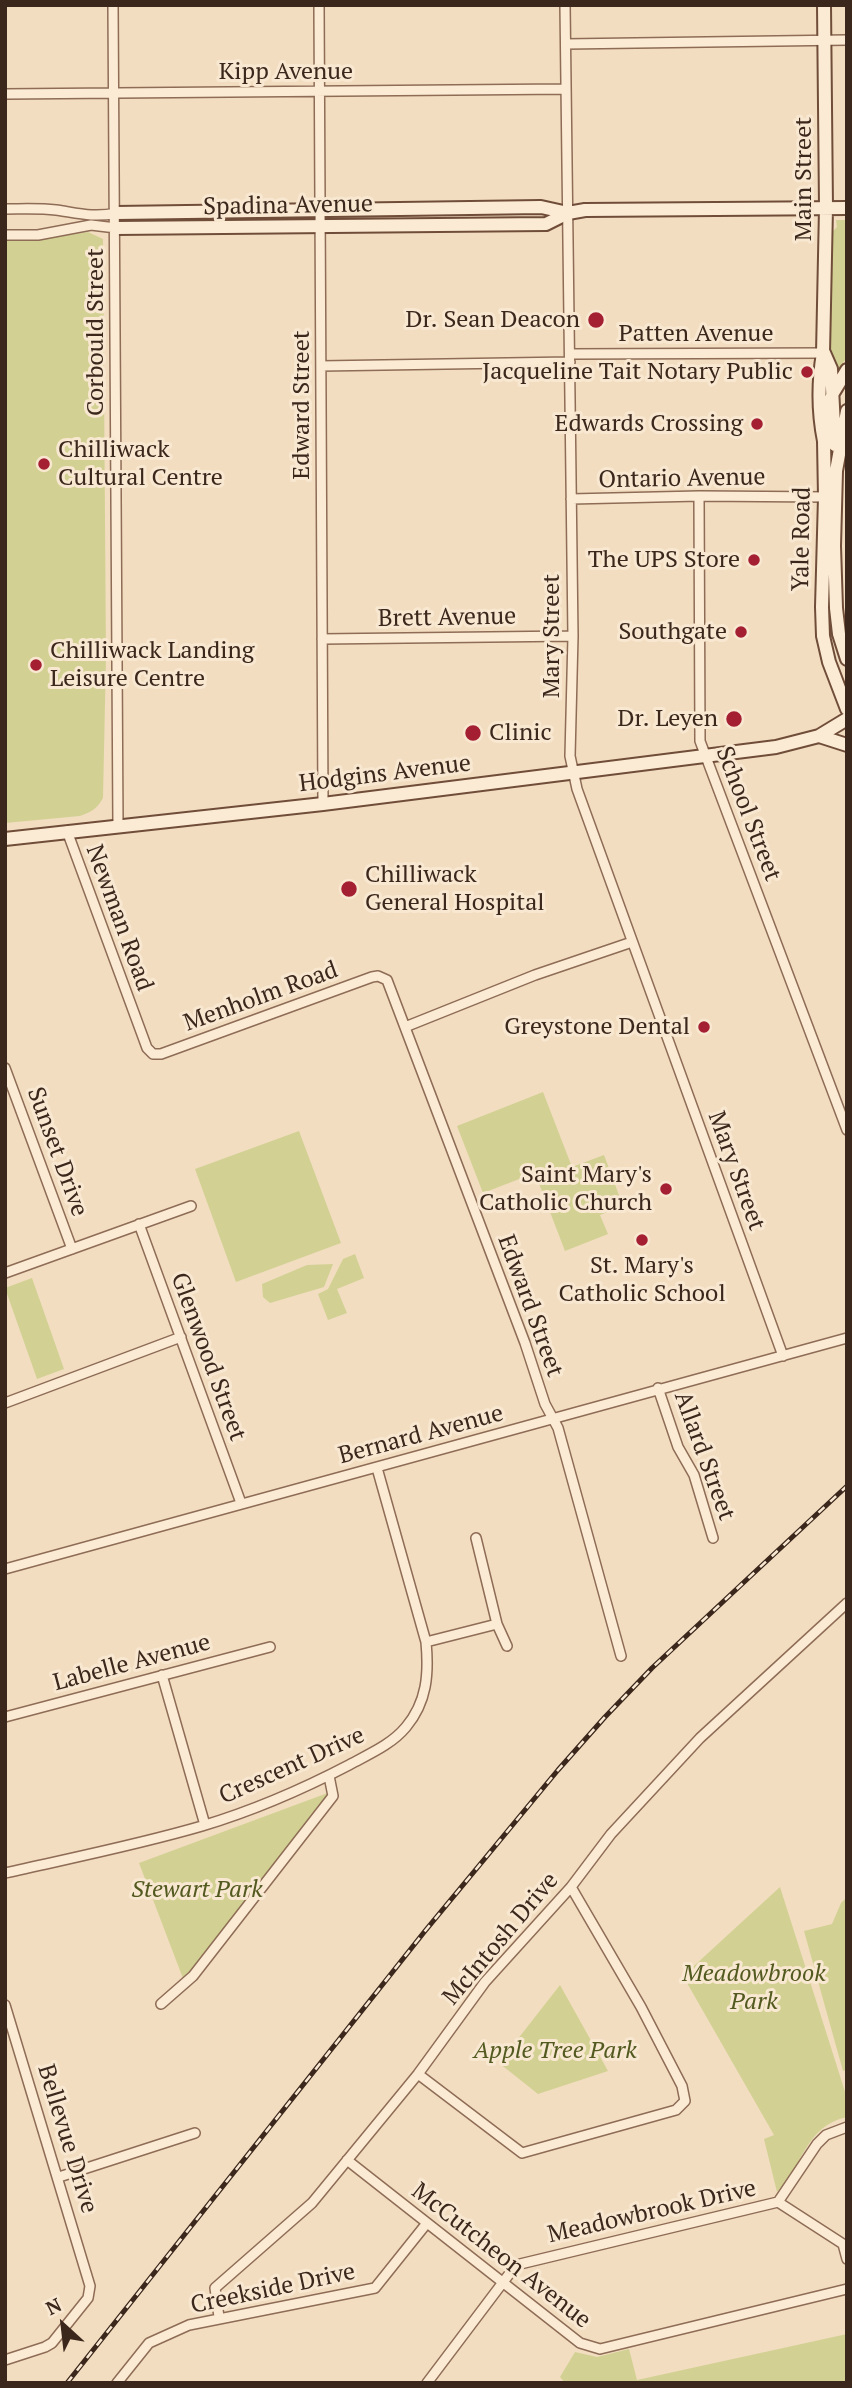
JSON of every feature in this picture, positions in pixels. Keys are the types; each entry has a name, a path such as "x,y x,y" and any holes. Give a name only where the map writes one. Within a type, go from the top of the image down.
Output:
{"street":[{"name":"Corbould Street","path":"113,5 118,826"},
{"name":"Edward Street","path":"319,5 323,804"},
{"name":"Mary Street","path":"565,5 573,636 570,756 572,771 783,1356"},
{"name":"Main Street","path":"824,5 826,208 823,353 818,408 824,441"},
{"path":"566,44 847,40"},
{"name":"Kipp Avenue","path":"5,93 566,89"},
{"name":"Spadina Avenue","path":"5,209 55,210 84,216 116,213 541,207 568,213"},
{"name":"Spadina Avenue","path":"5,235 38,235 91,225 116,228 546,224 568,213 584,210 847,208"},
{"name":"Main Street","path":"823,353 831,369 836,471"},
{"name":"Patten Avenue","path":"321,366 823,353"},
{"name":"Yale Road","path":"847,370 833,393 827,410 824,441 836,608 839,634 847,659"},
{"name":"Yale Road","path":"847,411 830,497 823,636 829,662 847,709"},
{"name":"School Street","path":"699,496 700,741 846,1127"},
{"name":"Ontario Avenue","path":"571,499 830,497"},
{"name":"Brett Avenue","path":"322,639 573,636"},
{"name":"Hodgins Avenue","path":"5,839 323,804 776,747 819,736 847,719"},
{"path":"819,736 847,745"},
{"name":"Newman Road","path":"67,831 147,1048 153,1054"},
{"path":"405,1027 535,975 632,942"},
{"name":"Edward Street","path":"383,977 389,983 525,1343 545,1404 558,1428 621,1656"},
{"name":"Menholm Road","path":"153,1054 162,1054 361,981 383,977"},
{"name":"Sunset Drive","path":"5,1068 72,1249"},
{"path":"5,1273 191,1206"},
{"name":"Glenwood Street","path":"139,1224 241,1503"},
{"path":"5,1403 181,1337"},
{"name":"Bernard Avenue","path":"5,1569 847,1338"},
{"name":"Allard Street","path":"658,1388 678,1447 694,1475 713,1538"},
{"name":"Crescent Drive","path":"5,1873 205,1825 329,1776 386,1746 406,1728 425,1694 428,1664 426,1642 377,1468"},
{"path":"476,1538 497,1624 507,1646"},
{"name":"McIntosh Drive","path":"219,2317 215,2288 312,2203 418,2074 485,1982 571,1887 611,1834 700,1738 847,1603"},
{"path":"426,1642 497,1624"},
{"name":"Labelle Avenue","path":"5,1717 270,1647"},
{"path":"162,1675 205,1825"},
{"path":"161,2004 193,1976 333,1797 329,1776"},
{"path":"418,2074 522,2153 676,2110 685,2101 682,2086 641,2007 571,1887"},
{"name":"Bellevue Drive","path":"5,2005 90,2286 88,2298 52,2343 5,2360"},
{"name":"Meadowbrook Drive","path":"427,2383 516,2265 778,2202 817,2144 827,2135 847,2127"},
{"path":"59,2177 195,2133"},
{"name":"McCutcheon Avenue","path":"347,2160 589,2348 600,2349 847,2289"},
{"name":"Meadowbrook Drive","path":"778,2202 843,2244 847,2259"},
{"name":"Creekside Drive","path":"117,2383 149,2343 189,2325 375,2288 427,2223"}],"green space":[{"path":"836,220 847,220 847,357 835,375 827,351 833,231 837,227"},
{"path":"88,232 103,239 106,657 103,798 93,810 80,816 5,823 5,238 50,238"},
{"path":"543,1092 572,1167 604,1155 623,1206 600,1215 608,1234 565,1251 535,1173 483,1193 457,1126"},
{"path":"299,1131 341,1243 236,1282 195,1169"},
{"path":"355,1254 364,1278 337,1289 347,1313 328,1320 318,1294 328,1289 343,1259"},
{"path":"333,1264 324,1287 270,1303 263,1297 262,1284 307,1265"},
{"path":"32,1278 64,1369 37,1379 5,1288"},
{"name":"Stewart Park","path":"333,1791 184,1981 139,1863"},
{"name":"Meadowbrook Park","path":"780,1887 847,2098 847,2117 833,2122 813,2138 777,2192 764,2139 774,2135 683,1976"},
{"path":"847,1897 847,2070 843,2071 804,1931 832,1924 841,1903"},
{"name":"Apple Tree Park","path":"560,1985 608,2071 538,2094 499,2063"},
{"path":"847,2334 847,2383 565,2383 560,2377 575,2352 597,2357 629,2349 637,2380"}],"railway":[{"path":"67,2383 425,1931 558,1770 652,1668 847,1486"}],"place":[{"name":"Dr. Sean Deacon","path":"596,320"},
{"name":"Jacqueline Tait Notary Public","path":"807,372"},
{"name":"Edwards Crossing","path":"757,424"},
{"name":"Chilliwack Cultural Centre","path":"44,464"},
{"name":"The UPS Store","path":"754,560"},
{"name":"Southgate","path":"741,632"},
{"name":"Chilliwack Landing Leisure Centre","path":"36,665"},
{"name":"Dr. Leyen","path":"734,719"},
{"name":"Clinic","path":"473,733"},
{"name":"Chilliwack General Hospital","path":"349,889"},
{"name":"Greystone Dental","path":"704,1027"},
{"name":"Saint Mary's Catholic Church","path":"666,1189"},
{"name":"St. Mary's Catholic School","path":"642,1240"}]}
